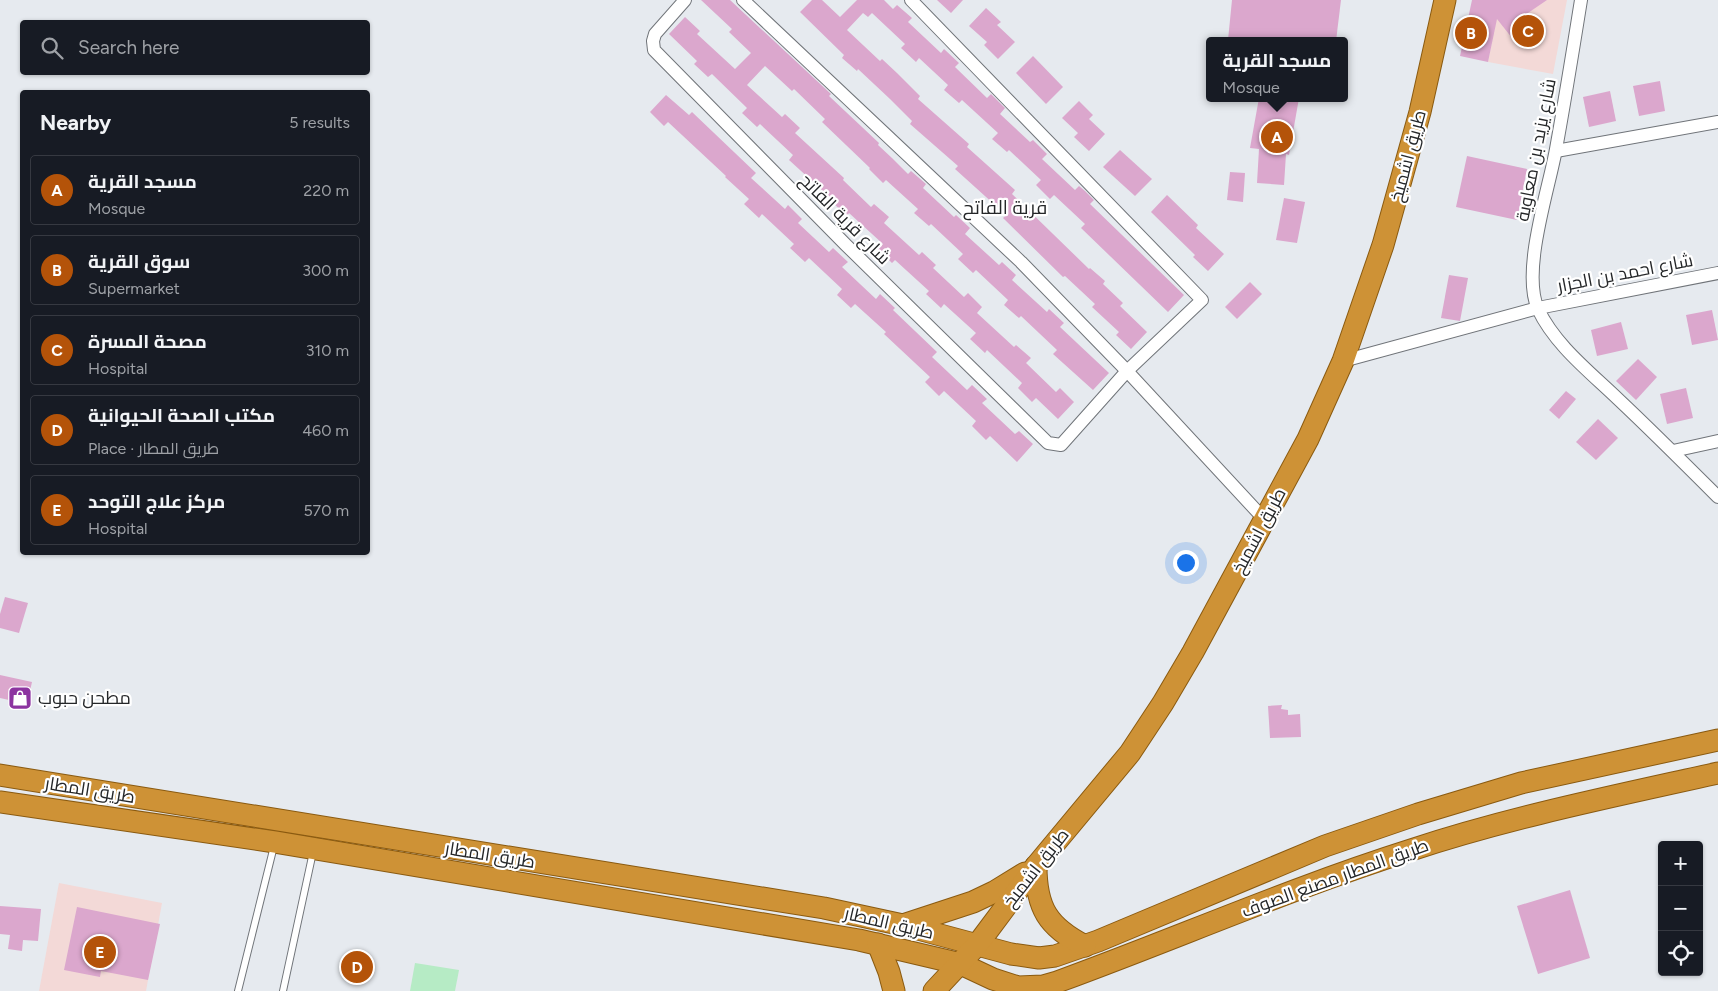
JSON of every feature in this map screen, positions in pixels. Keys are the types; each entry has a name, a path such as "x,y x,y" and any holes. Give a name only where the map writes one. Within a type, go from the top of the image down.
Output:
{"highway":[{"name":"طريق اشميخ","path":"934,991 977,946 1036,866 1130,753 1163,703 1193,652 1308,439 1343,361 1383,245 1420,112 1445,0"},
{"name":"طريق المطار مصنع الصوف","path":"977,946 1040,958 1055,956 1085,946 1284,863 1367,831 1469,798 1574,771 1718,740"},
{"name":"طريق المطار مصنع الصوف","path":"961,964 1005,984 1022,989 1057,982 1347,871 1472,830 1718,773"},
{"name":"طريق المطار","path":"0,775 824,908 903,925 977,946"},
{"name":"طريق المطار","path":"0,802 275,842 868,942 961,964"},
{"path":"903,925 973,902 994,892 1036,866"},
{"path":"1036,866 1036,886 1041,906 1052,923 1067,937 1085,946"},
{"path":"1230,886 1239,912"},
{"path":"873,918 875,923 868,942 889,972 894,991"}],"street":[{"name":"شارع قرية الفاتح","path":"685,0 655,34 653,41 654,50 846,245 1048,443 1061,445 1127,371"},
{"path":"743,0 1021,262 1127,371 1265,520"},
{"path":"911,0 1202,300 1127,371"},
{"name":"شارع يزيد بن معاوية","path":"1538,308 1534,288 1534,257 1538,228 1556,151 1581,0"},
{"path":"1556,151 1718,122"},
{"name":"شارع احمد بن الجزار","path":"1343,361 1538,308 1718,274"},
{"path":"1538,308 1552,330 1577,360 1718,496"},
{"path":"1673,451 1718,441"}],"lane":[{"path":"238,991 275,842"},
{"path":"283,991 314,849"}],"shaded area":[{"path":"1500,0 1567,0 1553,74 1488,62"},
{"path":"59,883 162,903 146,991 39,991"}],"green space":[{"path":"415,963 459,970 455,991 410,991"}],"building":[{"path":"701,0 730,0 831,94 829,96 879,143 878,145 908,174 911,171 926,184 923,188 954,217 956,215 970,228 965,234 999,265 1002,262 1016,275 1012,280 1047,312 1049,309 1064,323 1060,327 1109,373 1093,390 1053,354 1057,350 1021,316 1019,318 1004,305 1008,300 976,270 973,273 958,259 963,254 931,224 929,226 914,213 918,209 886,180 883,183 822,122 825,119 794,89 792,91 765,66 747,85 782,117 785,114 800,128 795,133 844,178 843,180 871,207 874,204 889,217 884,223 919,255 922,252 936,265 933,268 964,297 968,293 982,307 977,313 1014,347 1016,345 1031,358 1026,363 1056,392 1060,388 1074,402 1058,419 1036,398 1032,402 1018,388 1022,383 987,350 985,353 970,339 976,333 944,304 941,308 926,294 929,291 895,260 892,263 878,249 883,244 849,213 847,216 832,202 834,201 789,160 793,155 760,124 757,127 742,113 747,108 712,74 708,77 694,64 697,61 669,34 685,17 700,31 697,34 735,69 751,53 729,32 732,29"},
{"path":"812,0 822,0 840,17 857,0 884,0 893,9 897,5 912,18 908,22 941,53 944,49 959,63 955,67 987,98 991,94 1005,108 1000,114 1030,142 1033,140 1047,154 1042,159 1075,190 1079,186 1085,191 1094,200 1090,204 1184,295 1168,312 1081,228 1085,224 1054,195 1050,199 1036,185 1041,180 1009,150 1007,152 992,139 998,133 962,100 959,103 944,90 948,85 919,58 916,62 901,48 905,44 872,13 868,17 863,13 847,30 880,61 882,59 897,73 920,96 918,99 969,144 967,147 1015,190 1012,194 1089,269 1105,281 1103,284 1123,303 1120,306 1147,332 1131,349 1116,335 1119,332 1092,307 1095,304 1065,276 1063,277 1003,218 1006,215 955,169 958,166 910,124 912,121 858,69 857,71 842,58 844,55 800,12"},
{"path":"937,0 963,0 951,13"},
{"path":"1232,0 1341,0 1336,37 1228,37"},
{"path":"1472,0 1547,0 1525,15 1544,22 1541,30 1534,30 1533,40 1512,38 1497,19 1488,62 1460,56"},
{"path":"986,8 1001,22 997,25 1015,42 998,59 984,45 987,42 969,26"},
{"path":"1033,56 1063,87 1046,104 1016,73"},
{"path":"1660,81 1665,111 1639,116 1633,86"},
{"path":"1610,91 1616,121 1589,127 1583,97"},
{"path":"666,95 689,115 692,112 756,173 751,178 785,209 788,205 802,219 798,223 829,252 833,248 848,262 842,267 876,299 880,294 895,308 893,310 937,352 932,357 967,390 972,385 987,399 982,403 1015,434 1019,431 1033,444 1017,462 990,436 986,440 972,426 976,421 944,391 939,396 925,382 930,377 884,334 886,332 855,304 851,308 837,295 842,289 809,258 805,262 790,248 794,244 762,214 759,218 744,204 749,199 726,176 668,122 664,126 650,112"},
{"path":"1079,101 1093,115 1089,119 1105,134 1089,151 1074,137 1078,133 1062,118"},
{"path":"1258,102 1298,102 1289,155 1286,154 1284,185 1257,183 1259,149 1250,148"},
{"path":"1120,150 1152,179 1135,196 1103,167"},
{"path":"1467,156 1527,169 1517,220 1456,207"},
{"path":"1230,172 1245,173 1243,202 1227,200"},
{"path":"1167,195 1198,225 1196,228 1224,254 1208,271 1193,257 1195,255 1151,212"},
{"path":"1284,198 1305,202 1297,243 1276,240"},
{"path":"1449,275 1468,278 1460,321 1441,318"},
{"path":"1250,282 1262,294 1237,319 1225,307"},
{"path":"1712,310 1718,340 1692,345 1686,315"},
{"path":"1621,322 1628,349 1597,356 1591,330"},
{"path":"1638,359 1657,377 1636,400 1616,381"},
{"path":"1686,388 1693,418 1667,424 1660,394"},
{"path":"1566,391 1576,399 1559,419 1549,410"},
{"path":"1598,419 1618,438 1596,460 1576,442"},
{"path":"5,597 28,603 19,633 0,628 0,614"},
{"path":"0,675 32,682 27,704 0,698"},
{"path":"1282,705 1281,709 1288,710 1288,715 1300,714 1301,737 1270,738 1268,706"},
{"path":"1570,890 1590,958 1538,974 1517,906"},
{"path":"0,906 41,909 38,941 23,940 22,951 8,949 10,935 0,934"},
{"path":"77,907 160,924 148,980 101,971 100,977 64,970"},
{"path":"346,954 370,957 367,979 343,976"}],"place":[{"name":"مصحة المسرة","path":"1528,31"},
{"name":"سوق القرية","path":"1471,33"},
{"name":"مسجد القرية","path":"1277,137"},
{"name":"مطحن حبوب","path":"20,698"},
{"name":"مركز علاج التوحد","path":"100,952"},
{"name":"مكتب الصحة الحيوانية","path":"357,967"}],"district":[{"name":"قرية الفاتح","path":"1005,207"}]}
